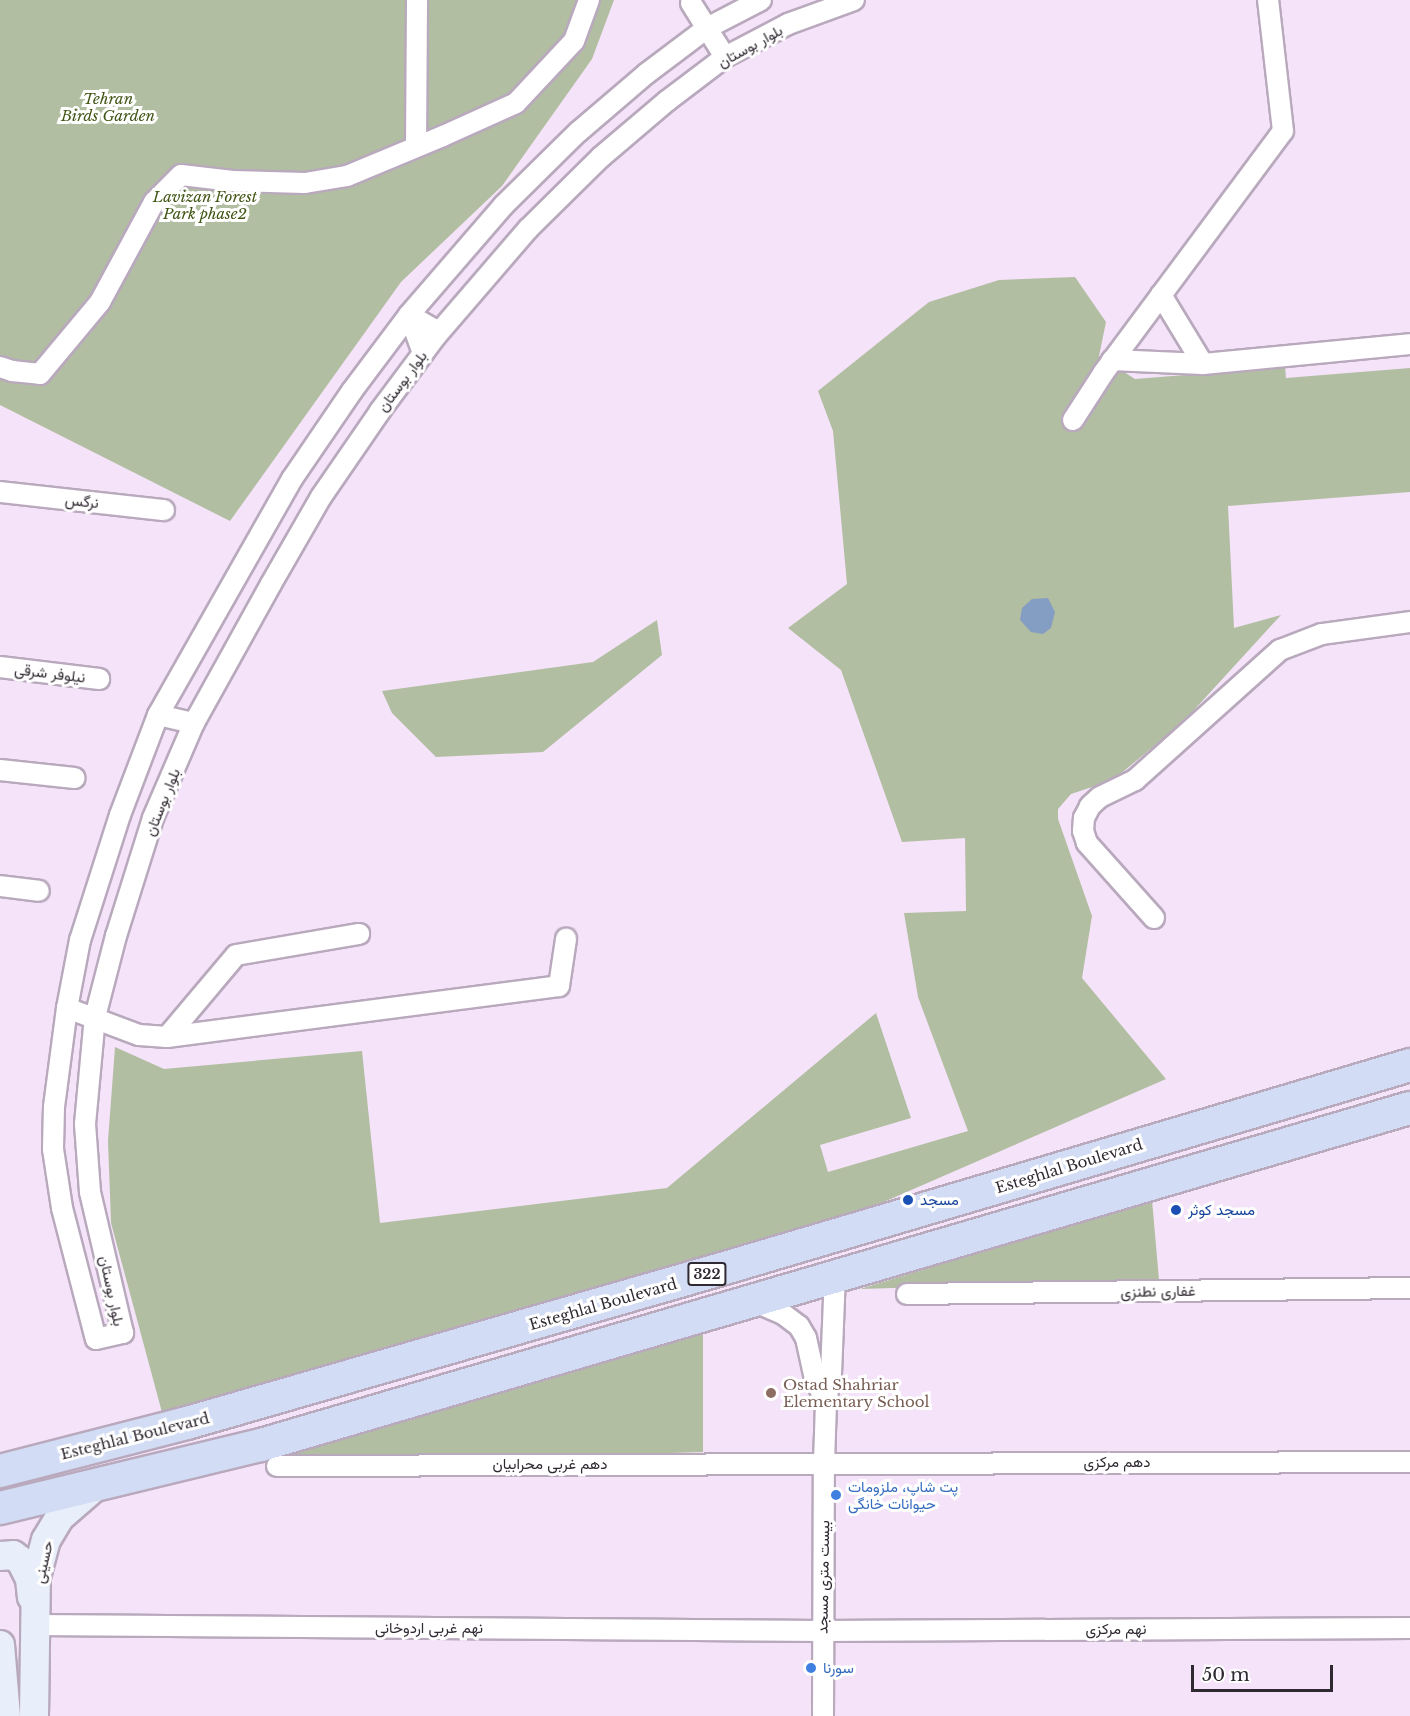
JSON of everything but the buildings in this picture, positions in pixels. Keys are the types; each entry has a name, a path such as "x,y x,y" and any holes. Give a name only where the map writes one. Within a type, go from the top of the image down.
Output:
{"main road":[{"name":"Esteghlal Boulevard","path":"0,1470 187,1424 1410,1065"},
{"path":"0,1508 261,1445 755,1302 835,1276 1410,1108"},
{"name":"حسینی","path":"35,1625 36,1577 46,1540 60,1517 98,1484"},
{"path":"0,1556 13,1555 27,1569 35,1625 34,1716"},
{"path":"0,1645 6,1716"}],"street":[{"path":"416,147 417,0"},
{"path":"0,367 12,371 40,374 100,302 154,202 182,175 305,183 347,176 416,147 516,104 574,41 589,0"},
{"name":"بلوار بوستان","path":"761,0 707,28 646,74 578,132 503,206 409,315 352,391 292,479 158,715 120,815 80,940 66,1008 54,1107 53,1149 62,1208 96,1339 123,1333 90,1192 85,1124 95,1017 116,936 153,818 194,723 321,497 439,332 528,229 601,157 667,101 725,57 788,24 854,0"},
{"path":"1072,420 1113,360 1283,131 1268,0"},
{"path":"692,1 725,57"},
{"path":"1161,295 1203,364"},
{"path":"409,315 439,332"},
{"path":"409,315 423,353"},
{"path":"1113,360 1203,364 1410,344"},
{"name":"نرگس","path":"0,492 164,510"},
{"path":"1154,918 1087,843 1084,824 1090,806 1100,797 1136,780 1280,650 1322,634 1410,622"},
{"name":"نیلوفر شرقی","path":"0,667 99,679"},
{"path":"158,715 194,723"},
{"path":"0,770 75,778"},
{"path":"0,886 39,891"},
{"path":"167,1037 236,955 359,933"},
{"path":"66,1008 139,1035 167,1037 559,986 566,939"},
{"path":"53,1149 87,1150"},
{"name":"بیست متری مسجد","path":"823,1716 824,1463 835,1276"},
{"name":"غفاری نطنزی","path":"907,1294 1410,1288"},
{"name":"بیست متری مسجد","path":"755,1302 783,1314 799,1326 806,1338 815,1379 826,1402"},
{"name":"دهم مرکزی","path":"824,1463 1410,1462"},
{"name":"دهم غربی محرابیان","path":"277,1466 824,1463"},
{"name":"نهم غربی اردوخانی","path":"35,1625 822,1631"},
{"name":"نهم مرکزی","path":"822,1631 1410,1628"}],"green space":[{"name":"Lavizan Forest Park phase2","path":"0,0 614,0 592,59 502,186 401,282 230,521 0,405"},
{"path":"1075,277 1106,322 1099,356 1135,379 1285,367 1286,378 1410,368 1410,492 1228,506 1234,628 1281,615 1183,722 1113,780 1071,794 1058,809 1058,819 1092,916 1082,978 1166,1079 847,1218 163,1416 111,1223 108,1141 115,1047 164,1069 362,1051 380,1223 667,1188 876,1013 911,1118 820,1145 828,1172 968,1131 918,997 904,913 966,911 965,838 902,842 841,670 788,628 847,584 833,431 818,391 929,302 999,280"},
{"path":"657,620 662,655 543,752 436,757 392,713 382,691 593,662"},
{"path":"1152,1200 1159,1280 860,1289"},
{"path":"703,1333 703,1452 575,1456 279,1456"}],"water":[{"path":"1048,598 1055,612 1051,628 1043,634 1031,632 1020,620 1022,608 1032,599"}],"place":[{"name":"مسجد","path":"908,1200"},
{"name":"مسجد کوثر","path":"1176,1210"},
{"name":"Ostad Shahriar Elementary School","path":"771,1393"},
{"name":"پت شاپ، ملزومات حیوانات خانگی","path":"836,1495"},
{"name":"سورنا","path":"811,1668"}],"park label":[{"name":"Tehran Birds Garden","path":"108,106"}]}
